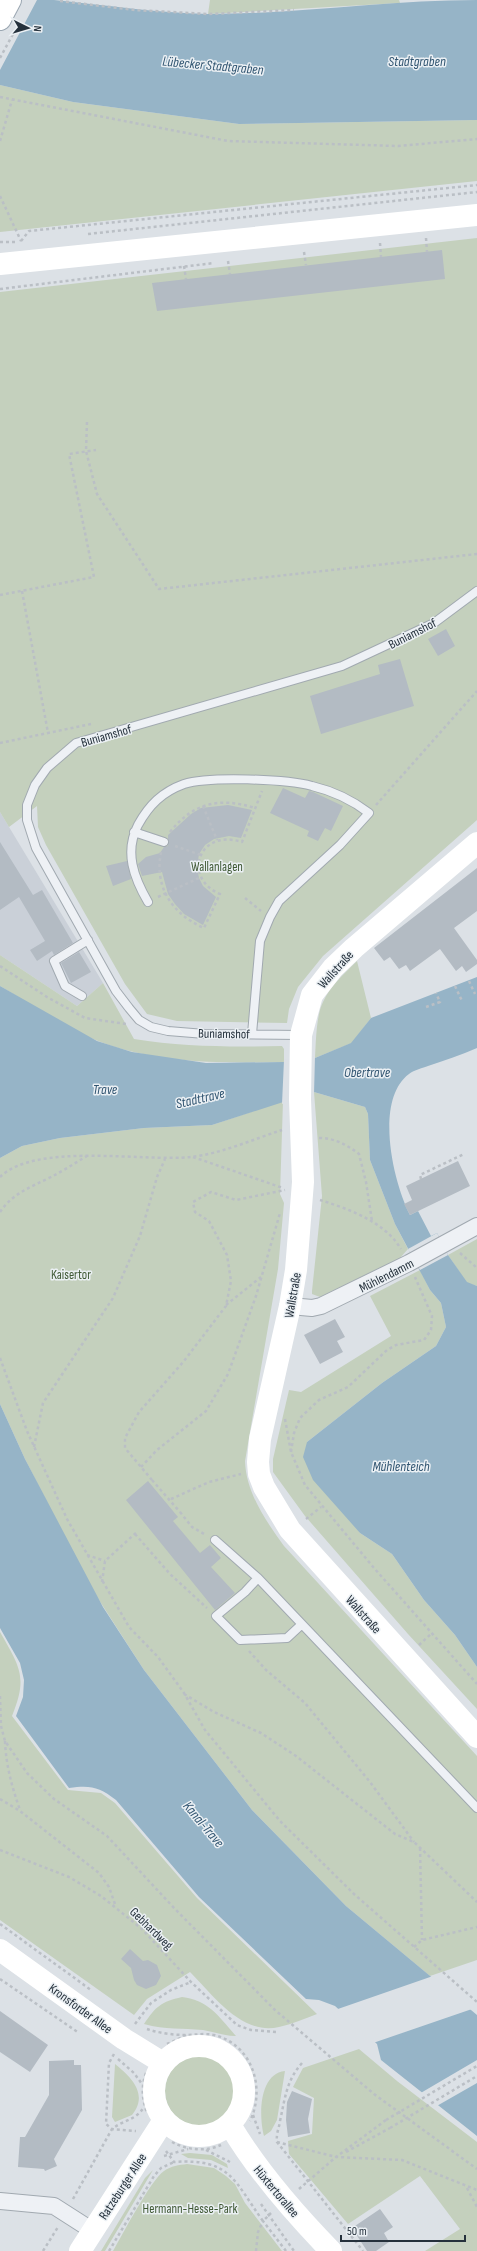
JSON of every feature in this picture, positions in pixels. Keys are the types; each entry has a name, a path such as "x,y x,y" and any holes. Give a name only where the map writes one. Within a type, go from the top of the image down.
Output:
{"main road":[{"path":"0,19 10,0"},
{"path":"0,264 477,214"},
{"name":"Wallstraße","path":"477,843 360,943 333,968 312,995 301,1035 300,1099 303,1182 296,1270 290,1306 260,1439 259,1474 264,1487 290,1530 477,1737"},
{"name":"Kronsforder Allee","path":"0,1950 163,2063"},
{"path":"204,2045 218,2049 231,2058 240,2070 244,2084 244,2099 239,2113 230,2125 217,2133 203,2137 188,2135 164,2120 158,2110 154,2087 158,2072 163,2063 174,2052 188,2046 204,2045"},
{"name":"Ratzeburger Allee","path":"80,2251 152,2141 164,2120"},
{"name":"Hüxtertorallee","path":"230,2125 262,2174 290,2209 331,2251"}],"street":[{"name":"Mühlendamm","path":"290,1306 312,1308 321,1306 412,1262 477,1226"},
{"path":"0,2201 54,2206 93,2231"}],"lane":[{"name":"Buniamshof","path":"301,1035 168,1031 151,1027 139,1020 116,991 36,848 28,820 26,805 35,785 47,768 76,743 342,666 434,623 477,591"},
{"path":"148,902 136,881 132,865 131,847 134,832 151,803 185,784 224,780 265,781 311,785 353,801 369,813 340,845 279,901 270,917 260,941 252,1034"},
{"path":"134,832 164,842"},
{"path":"82,996 65,986 54,961 88,940"},
{"path":"215,1540 258,1578 301,1625 477,1808"},
{"path":"258,1578 245,1592 216,1616 240,1640 287,1638 301,1625"}],"path":[{"path":"60,1 135,10 201,13 294,10"},
{"path":"0,97 228,142 398,146 477,139"},
{"path":"0,141 12,100"},
{"path":"21,241 29,231 477,185"},
{"path":"84,234 477,192"},
{"path":"0,196 21,241"},
{"path":"426,238 427,252"},
{"path":"0,242 29,240"},
{"path":"380,243 381,257"},
{"path":"304,252 306,266"},
{"path":"228,261 230,274"},
{"path":"184,266 186,279"},
{"path":"87,422 86,451 97,494 159,589 477,554"},
{"path":"0,595 94,577 69,454 96,450"},
{"path":"22,591 48,733"},
{"path":"369,813 477,692"},
{"path":"0,743 99,723"},
{"path":"255,808 223,802 203,806 184,817 164,842 159,870 165,894 177,912 204,928 220,894 208,887 201,877 199,868 201,855 207,847 216,840 229,838 242,842 255,808 265,781"},
{"path":"203,806 216,840"},
{"path":"164,842 201,855"},
{"path":"165,894 201,877"},
{"path":"245,898 270,917"},
{"path":"469,981 475,994"},
{"path":"455,986 462,1001"},
{"path":"426,1007 440,1002 436,993"},
{"path":"0,1177 5,1172 26,1163 48,1158 87,1156 166,1159 193,1157 238,1145 288,1127"},
{"path":"329,1138 346,1145 359,1154 366,1182 372,1221"},
{"path":"421,1179 420,1175 464,1154"},
{"path":"0,1212 8,1200 30,1186 51,1177 87,1156"},
{"path":"193,1157 287,1189"},
{"path":"34,1448 43,1404 113,1298 140,1236 157,1177 166,1159"},
{"path":"286,1196 287,1189"},
{"path":"226,1306 231,1281 227,1255 209,1221 195,1212 193,1202 211,1192 236,1200 287,1189"},
{"path":"291,1452 294,1433 300,1418 319,1400 348,1387 387,1350 396,1345 424,1340 431,1330 432,1316 412,1262 388,1232 372,1221 316,1198"},
{"path":"141,1467 157,1450 206,1411 228,1374 262,1277 281,1211"},
{"path":"445,1243 477,1268"},
{"path":"215,1540 192,1526 125,1448 125,1438 139,1412 184,1361 226,1306 262,1277"},
{"path":"0,1358 34,1448 67,1519 86,1555 129,1628 158,1657 184,1693 205,1730 280,1821 354,1894 477,2002"},
{"path":"285,1417 291,1452 305,1486 321,1507 477,1684"},
{"path":"171,1499 209,1482 242,1474"},
{"path":"301,1514 305,1520 321,1507"},
{"path":"102,1582 105,1561 138,1531"},
{"path":"135,1534 170,1574 216,1616"},
{"path":"86,1555 105,1561"},
{"path":"417,1647 432,1633"},
{"path":"240,1640 266,1670 305,1702 370,1782 414,1842 477,1902"},
{"path":"184,1693 214,1712 266,1736 296,1756 395,1834 414,1842"},
{"path":"0,1696 0,1727 5,1741 27,1773 54,1799 106,1836 175,1909 275,2010 374,2094 477,2169"},
{"path":"5,1741 6,1758 11,1783 20,1811"},
{"path":"0,1799 20,1811 99,1873 109,1886 116,1907"},
{"path":"420,1848 422,1940"},
{"name":"Gebhardweg","path":"0,1850 70,1877 101,1896 142,1929 191,1982 238,2025 251,2030 277,2032"},
{"path":"0,1924 94,1992"},
{"path":"414,1947 422,1940 477,1927"},
{"path":"0,1979 84,2036"},
{"path":"152,2141 137,2131 112,2129 106,2124 109,2062 125,2036 151,2002 171,1990 191,1982"},
{"path":"144,2029 157,2033 215,2036 228,2041 240,2050 251,2064 257,2083 256,2104 253,2114 261,2138"},
{"path":"125,2036 134,2073 142,2084"},
{"path":"302,2063 293,2073 286,2090 276,2133 277,2142 307,2182 363,2251"},
{"path":"297,2190 336,2157 386,2120 477,2066"},
{"path":"336,2157 390,2128 477,2076"},
{"path":"43,2251 112,2129 119,2124 139,2115 144,2106"},
{"path":"277,2142 336,2157 402,2160 477,2190"},
{"path":"174,2162 169,2153 191,2149"},
{"path":"109,2251 154,2176 161,2168 174,2162 210,2163 225,2170 239,2186 286,2251"},
{"path":"467,2187 477,2207"},
{"path":"256,2251 258,2232 263,2221 268,2216 294,2251"}],"shaded area":[{"path":"0,812 103,983 77,1006 0,955"}],"green space":[{"path":"210,0 399,0 400,3 208,14"},
{"path":"0,85 73,102 239,124 477,120 477,181 0,232"},
{"name":"Wallanlagen","path":"477,238 477,820 323,956 298,987 289,1009 287,1023 177,1021 147,1014 125,984 46,845 38,827 37,806 9,827 0,812 0,292"},
{"path":"0,955 77,1006 103,983 134,1039 171,1044 208,1046 282,1046 284,1049 284,1062 213,1062 166,1058 120,1049 98,1041 60,1023 0,986"},
{"path":"357,961 371,1018 352,1043 315,1058 318,1022 323,1002 334,985"},
{"path":"314,1092 365,1107 368,1114 370,1160 395,1224 408,1249 400,1258 320,1297 312,1294 322,1196"},
{"name":"Kaisertor","path":"283,1101 280,1194 284,1203 278,1269 245,1461 246,1473 258,1506 270,1527 284,1546 477,1756 477,1960 430,1976 346,1906 252,1810 144,1670 90,1586 25,1459 0,1404 0,1158 22,1146 60,1138 144,1128 212,1125"},
{"path":"477,1239 477,1286 467,1283 448,1255"},
{"path":"420,1270 430,1290 441,1303 446,1327 436,1346 382,1383 307,1442 360,1533 392,1554 424,1600 455,1635 477,1667 477,1709 408,1634 305,1516 273,1472 273,1459 289,1390 301,1392 391,1336 370,1296"},
{"path":"0,1632 13,1654 20,1672 20,1691 12,1716 68,1790 101,1793 115,1803 197,1898 317,2014 279,2027 265,2028 253,2025 241,2020 229,2012 190,1972 147,1999 134,2015 0,1920"},
{"path":"182,1997 199,2002 213,2010 236,2036 203,2030 167,2028 144,2024 152,2013 164,2003"},
{"path":"359,2049 397,2081 477,2142 477,2251 425,2251 460,2229 420,2176 348,2224 289,2154 288,2141 312,2134 314,2098 293,2087 303,2068"},
{"path":"200,2056 213,2059 225,2066 232,2078 235,2091 232,2104 225,2116 213,2123 200,2126 187,2123 175,2116 168,2104 165,2091 168,2078 175,2066 187,2059"},
{"path":"115,2064 127,2074 136,2086 139,2100 132,2115 115,2122 112,2117"},
{"path":"285,2071 277,2120 271,2131 264,2136 261,2108 265,2088 276,2074"},
{"path":"190,2153 212,2155 227,2164 228,2168 211,2160 188,2158 181,2154"},
{"name":"Hermann-Hesse-Park","path":"187,2164 214,2168 235,2184 245,2203 282,2251 113,2251 144,2196 158,2177 169,2168"},
{"path":"153,2170 105,2251 101,2251 145,2178"}],"water":[{"name":"Stadtgraben","path":"0,0 54,0 150,10 208,14 275,12 410,2 477,0 477,120 239,124 73,102 0,85"},
{"path":"477,977 477,1048 416,1070 409,1074 398,1086 392,1102 389,1121 393,1163 398,1183 410,1215 418,1211 431,1236 437,1233 448,1255 467,1282 477,1286 477,1667 455,1635 424,1600 392,1554 360,1533 313,1480 303,1457 307,1442 382,1383 436,1346 446,1327 441,1303 430,1290 395,1224 370,1160 368,1114 365,1107 314,1092 212,1125 144,1128 60,1138 22,1146 0,1158 0,986 97,1041 132,1052 206,1063 284,1062 315,1058 351,1043 371,1018"},
{"name":"Kanal-Trave","path":"0,1404 25,1459 103,1607 144,1670 252,1810 346,1906 477,2015 477,2136 381,2060 377,2044 335,2006 319,2000 306,1999 199,1897 116,1800 105,1792 94,1788 69,1788 16,1716 23,1697 24,1680 20,1663 0,1628"}],"pier":[{"path":"0,0 37,0 0,70"},
{"path":"315,1056 314,1094 282,1104 284,1060"},
{"path":"437,1233 448,1255 420,1270 408,1249"},
{"path":"433,1976 472,2009 373,2043 335,2010"},
{"path":"477,2060 477,2083 435,2107 419,2094"}],"building":[{"path":"442,250 445,279 157,311 152,283"},
{"path":"446,629 455,646 438,656 428,639"},
{"path":"400,659 414,706 321,734 310,696 380,674 378,665"},
{"path":"283,788 305,798 309,791 313,792 343,806 331,831 325,828 318,841 307,836 309,831 270,813"},
{"path":"228,805 252,810 241,838 229,836 214,839 205,845 199,854 197,868 199,878 203,886 216,897 203,925 184,914 175,904 168,894 162,872 142,876 138,864 146,857 160,853 164,847 168,846 168,835 191,814 201,808"},
{"path":"0,842 33,895 42,890 73,943 54,955 52,951 37,961 30,950 45,941 19,897 0,910"},
{"path":"127,861 131,879 113,886 106,866"},
{"path":"477,868 477,911 454,928 477,960 477,964 466,972 462,966 456,971 440,949 410,971 406,965 399,969 390,957 384,961 374,948"},
{"path":"79,952 91,972 71,983 61,963"},
{"path":"458,1161 470,1186 410,1215 404,1204 412,1200 406,1186"},
{"path":"335,1319 345,1337 337,1341 343,1352 320,1364 304,1335"},
{"path":"148,1481 178,1517 173,1521 200,1553 210,1545 221,1558 211,1567 235,1593 215,1610 126,1500"},
{"path":"130,1949 143,1961 148,1960 157,1965 161,1976 156,1985 146,1989 137,1985 131,1968 121,1959"},
{"path":"0,2011 48,2045 30,2072 0,2052"},
{"path":"74,2060 74,2065 81,2065 82,2110 54,2159 57,2166 45,2171 44,2169 18,2167 20,2137 25,2137 49,2095 49,2061"},
{"path":"292,2091 312,2099 308,2119 310,2133 288,2137 286,2120 287,2102"},
{"path":"380,2209 393,2227 384,2233 389,2242 376,2251 367,2251 352,2228"}],"water label":[{"name":"Lübecker Stadtgraben","path":"213,65"},
{"name":"Obertrave","path":"367,1072"},
{"name":"Trave","path":"105,1089"},
{"name":"Stadttrave","path":"200,1098"},
{"name":"Mühlenteich","path":"401,1466"}]}
